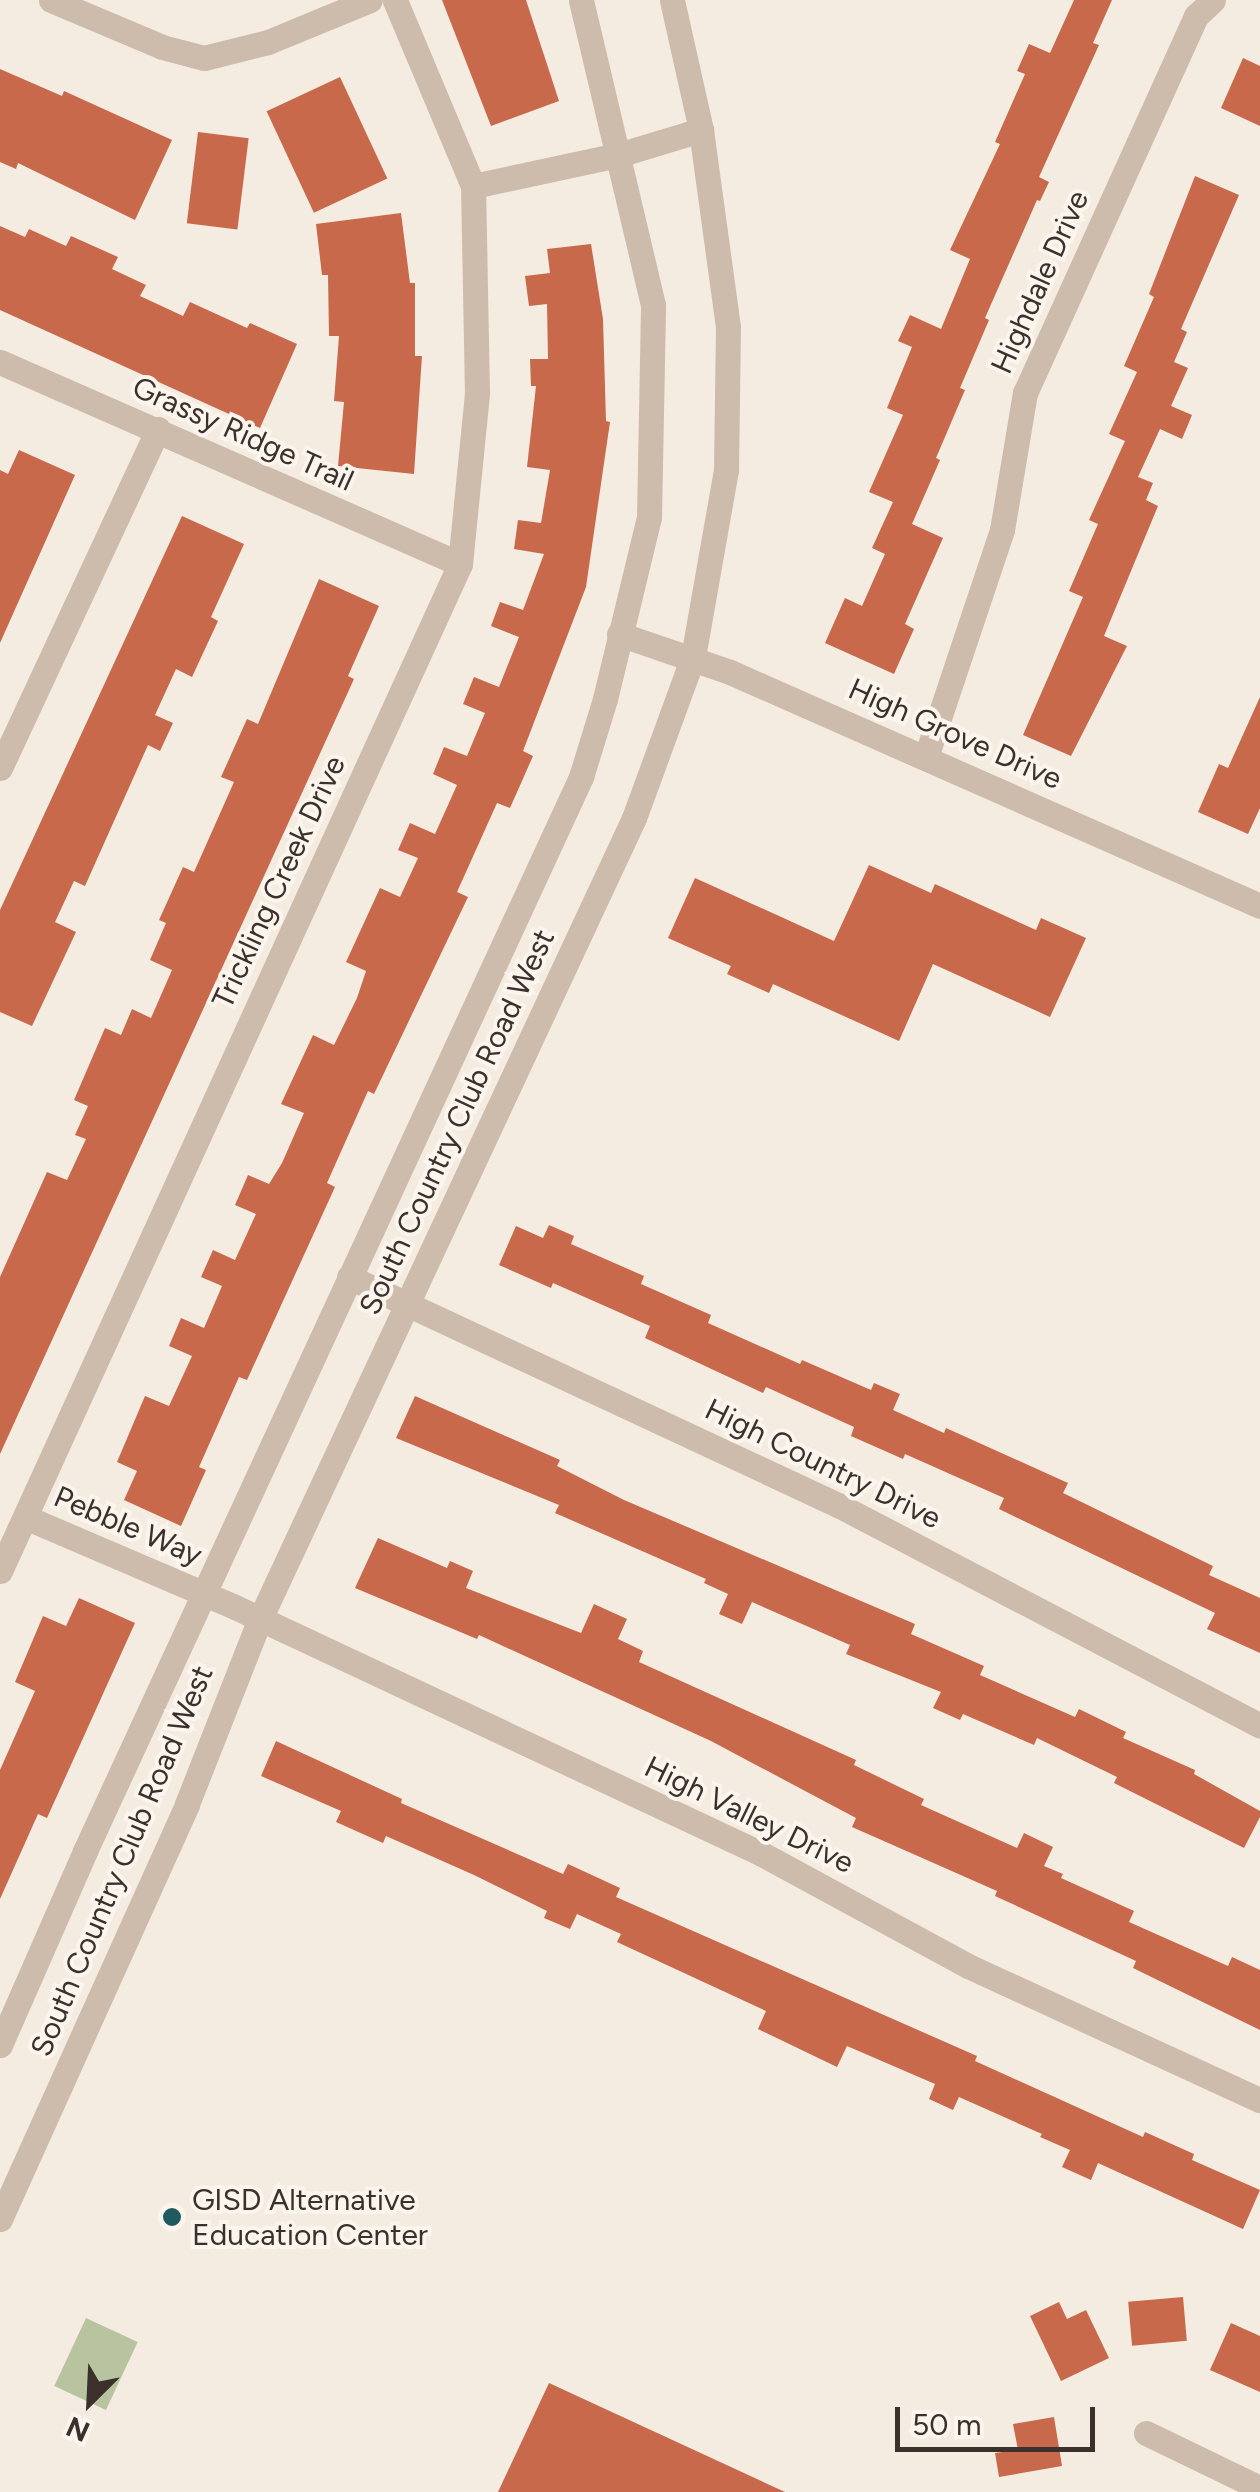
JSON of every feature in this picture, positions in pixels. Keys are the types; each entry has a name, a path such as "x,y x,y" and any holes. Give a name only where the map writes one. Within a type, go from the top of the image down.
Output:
{"street":[{"path":"51,0 162,47 204,58 268,42 370,0"},
{"path":"395,0 472,186 618,155 702,130"},
{"name":"South Country Club Road West","path":"0,2045 84,1850 206,1595 581,777 650,517 653,305 581,0"},
{"name":"South Country Club Road West","path":"0,2219 187,1804 260,1619 634,818 693,658 718,527 730,404 728,327 702,130 672,0"},
{"name":"Highdale Drive","path":"926,756 1002,530 1024,393 1204,8"},
{"name":"Trickling Creek Drive","path":"0,1571 460,564 478,393 472,186"},
{"name":"Grassy Ridge Trail","path":"0,362 460,564"},
{"path":"0,768 158,429"},
{"name":"High Grove Drive","path":"619,634 693,658 926,756 1260,906"},
{"name":"High Country Drive","path":"349,1277 840,1506 1260,1726"},
{"name":"Pebble Way","path":"25,1517 206,1595"},
{"name":"High Valley Drive","path":"206,1595 762,1854 968,1966 1260,2100"},
{"path":"1146,2432 1260,2488"}],"green space":[{"path":"86,2318 138,2342 106,2410 54,2386"}],"building":[{"path":"442,0 526,0 559,101 491,126"},
{"path":"1074,0 1112,0 1093,43 1099,45 1039,177 1049,182 1040,201 1037,200 985,318 989,320 960,388 965,390 912,524 943,538 905,624 914,629 894,674 825,643 845,598 862,606 885,554 872,548 893,502 869,492 903,415 887,408 912,347 898,341 910,315 941,329 970,259 950,250 1000,144 995,142 1025,74 1017,71 1029,44 1050,53"},
{"path":"1243,58 1260,66 1260,126 1221,108"},
{"path":"0,69 62,96 64,91 172,140 135,220 18,163 16,169 0,162"},
{"path":"340,77 387,179 314,213 267,111"},
{"path":"198,132 249,138 237,230 187,223"},
{"path":"1195,176 1239,195 1181,329 1187,332 1174,362 1188,368 1171,406 1192,415 1182,439 1160,429 1138,477 1153,483 1146,500 1158,506 1104,636 1127,646 1071,756 1023,735 1083,597 1069,591 1098,524 1089,520 1125,441 1109,434 1137,372 1124,366 1154,297 1149,294"},
{"path":"401,213 410,283 415,283 415,356 422,356 414,474 338,466 344,402 334,401 339,336 329,336 328,275 322,275 316,224"},
{"path":"0,226 25,237 29,229 66,246 71,236 118,257 112,269 146,285 140,296 183,316 190,302 247,328 250,323 297,344 260,428 0,310"},
{"path":"591,244 603,319 606,421 610,422 586,587 523,751 533,756 510,808 497,803 457,892 468,897 374,1094 368,1091 327,1183 335,1187 247,1380 239,1377 199,1467 206,1470 181,1526 124,1500 137,1471 117,1462 145,1396 169,1406 192,1356 169,1346 181,1318 204,1328 222,1286 201,1277 213,1250 235,1260 256,1214 235,1205 248,1175 269,1184 282,1163 304,1113 281,1104 313,1035 334,1045 357,998 366,971 346,962 380,888 400,897 418,858 398,850 410,823 435,834 457,785 433,774 444,747 467,756 485,713 463,704 474,677 499,687 519,637 491,626 500,602 523,610 544,554 514,549 518,520 541,523 550,470 527,467 536,386 531,386 530,359 548,359 547,304 529,306 525,276 550,273 547,249"},
{"path":"19,450 75,475 0,643 0,470 8,474"},
{"path":"182,516 244,544 211,617 218,621 192,677 176,669 155,715 173,723 160,751 148,745 85,886 74,881 55,922 76,932 32,1026 0,1012 0,910"},
{"path":"319,579 379,606 348,676 354,679 0,1454 0,1277 47,1172 67,1180 86,1139 75,1135 88,1106 74,1100 105,1028 121,1035 132,1009 151,1018 172,970 150,960 166,923 159,920 183,867 194,872 234,782 221,777 247,719 258,724"},
{"path":"1260,697 1260,808 1248,834 1198,812 1219,764 1228,768"},
{"path":"869,865 931,893 935,884 1036,930 1041,918 1086,938 1050,1017 933,964 899,1041 773,984 769,993 727,974 731,966 668,938 695,878 834,941"},
{"path":"549,1225 574,1236 571,1244 644,1276 641,1284 711,1315 708,1323 800,1364 802,1360 871,1390 874,1383 900,1394 893,1410 944,1433 946,1428 1068,1483 1063,1493 1213,1566 1209,1575 1260,1598 1260,1653 1207,1629 1215,1613 999,1509 1004,1498 905,1454 903,1459 851,1436 854,1427 766,1387 763,1393 645,1338 650,1326 553,1283 551,1288 499,1265 516,1226 543,1238"},
{"path":"415,1396 560,1460 557,1466 624,1500 915,1624 911,1634 984,1666 980,1675 1075,1717 1079,1709 1126,1732 1123,1738 1195,1770 1194,1774 1260,1811 1244,1848 1114,1783 1117,1777 1037,1738 1034,1745 963,1714 960,1720 933,1708 941,1692 846,1654 850,1645 752,1602 742,1624 719,1614 728,1594 704,1583 706,1579 555,1513 559,1505 396,1438"},
{"path":"378,1538 447,1568 450,1561 473,1571 466,1588 581,1633 594,1604 627,1619 618,1639 643,1651 639,1662 856,1760 854,1765 924,1799 921,1805 1017,1848 1024,1833 1053,1847 1044,1866 1063,1874 1061,1878 1134,1911 1129,1922 1228,1966 1232,1957 1260,1970 1260,2030 1133,1968 1136,1961 995,1896 997,1891 852,1827 856,1818 711,1741 479,1635 477,1639 355,1588"},
{"path":"79,1598 135,1623 47,1818 38,1814 0,1899 0,1770 35,1691 15,1682 43,1616 66,1626"},
{"path":"276,1741 402,1799 401,1803 563,1874 568,1864 620,1888 616,1897 977,2056 975,2061 1143,2137 1145,2132 1194,2154 1192,2160 1260,2190 1243,2229 1098,2163 1091,2180 1062,2167 1070,2150 1040,2137 1042,2134 959,2097 953,2110 929,2099 935,2084 847,2046 837,2067 758,2029 766,2011 617,1942 621,1934 577,1914 570,1929 544,1918 547,1911 474,1875 386,1836 383,1843 336,1822 341,1811 261,1776"},
{"path":"1183,2297 1187,2341 1132,2346 1128,2302"},
{"path":"1059,2302 1067,2319 1086,2310 1109,2358 1061,2381 1030,2316"},
{"path":"1231,2323 1260,2336 1260,2392 1210,2370"},
{"path":"549,2383 785,2492 498,2492"},
{"path":"1054,2417 1062,2466 999,2477 995,2453 1018,2450 1013,2424"}],"place":[{"name":"GISD Alternative Education Center","path":"172,2217"}]}
